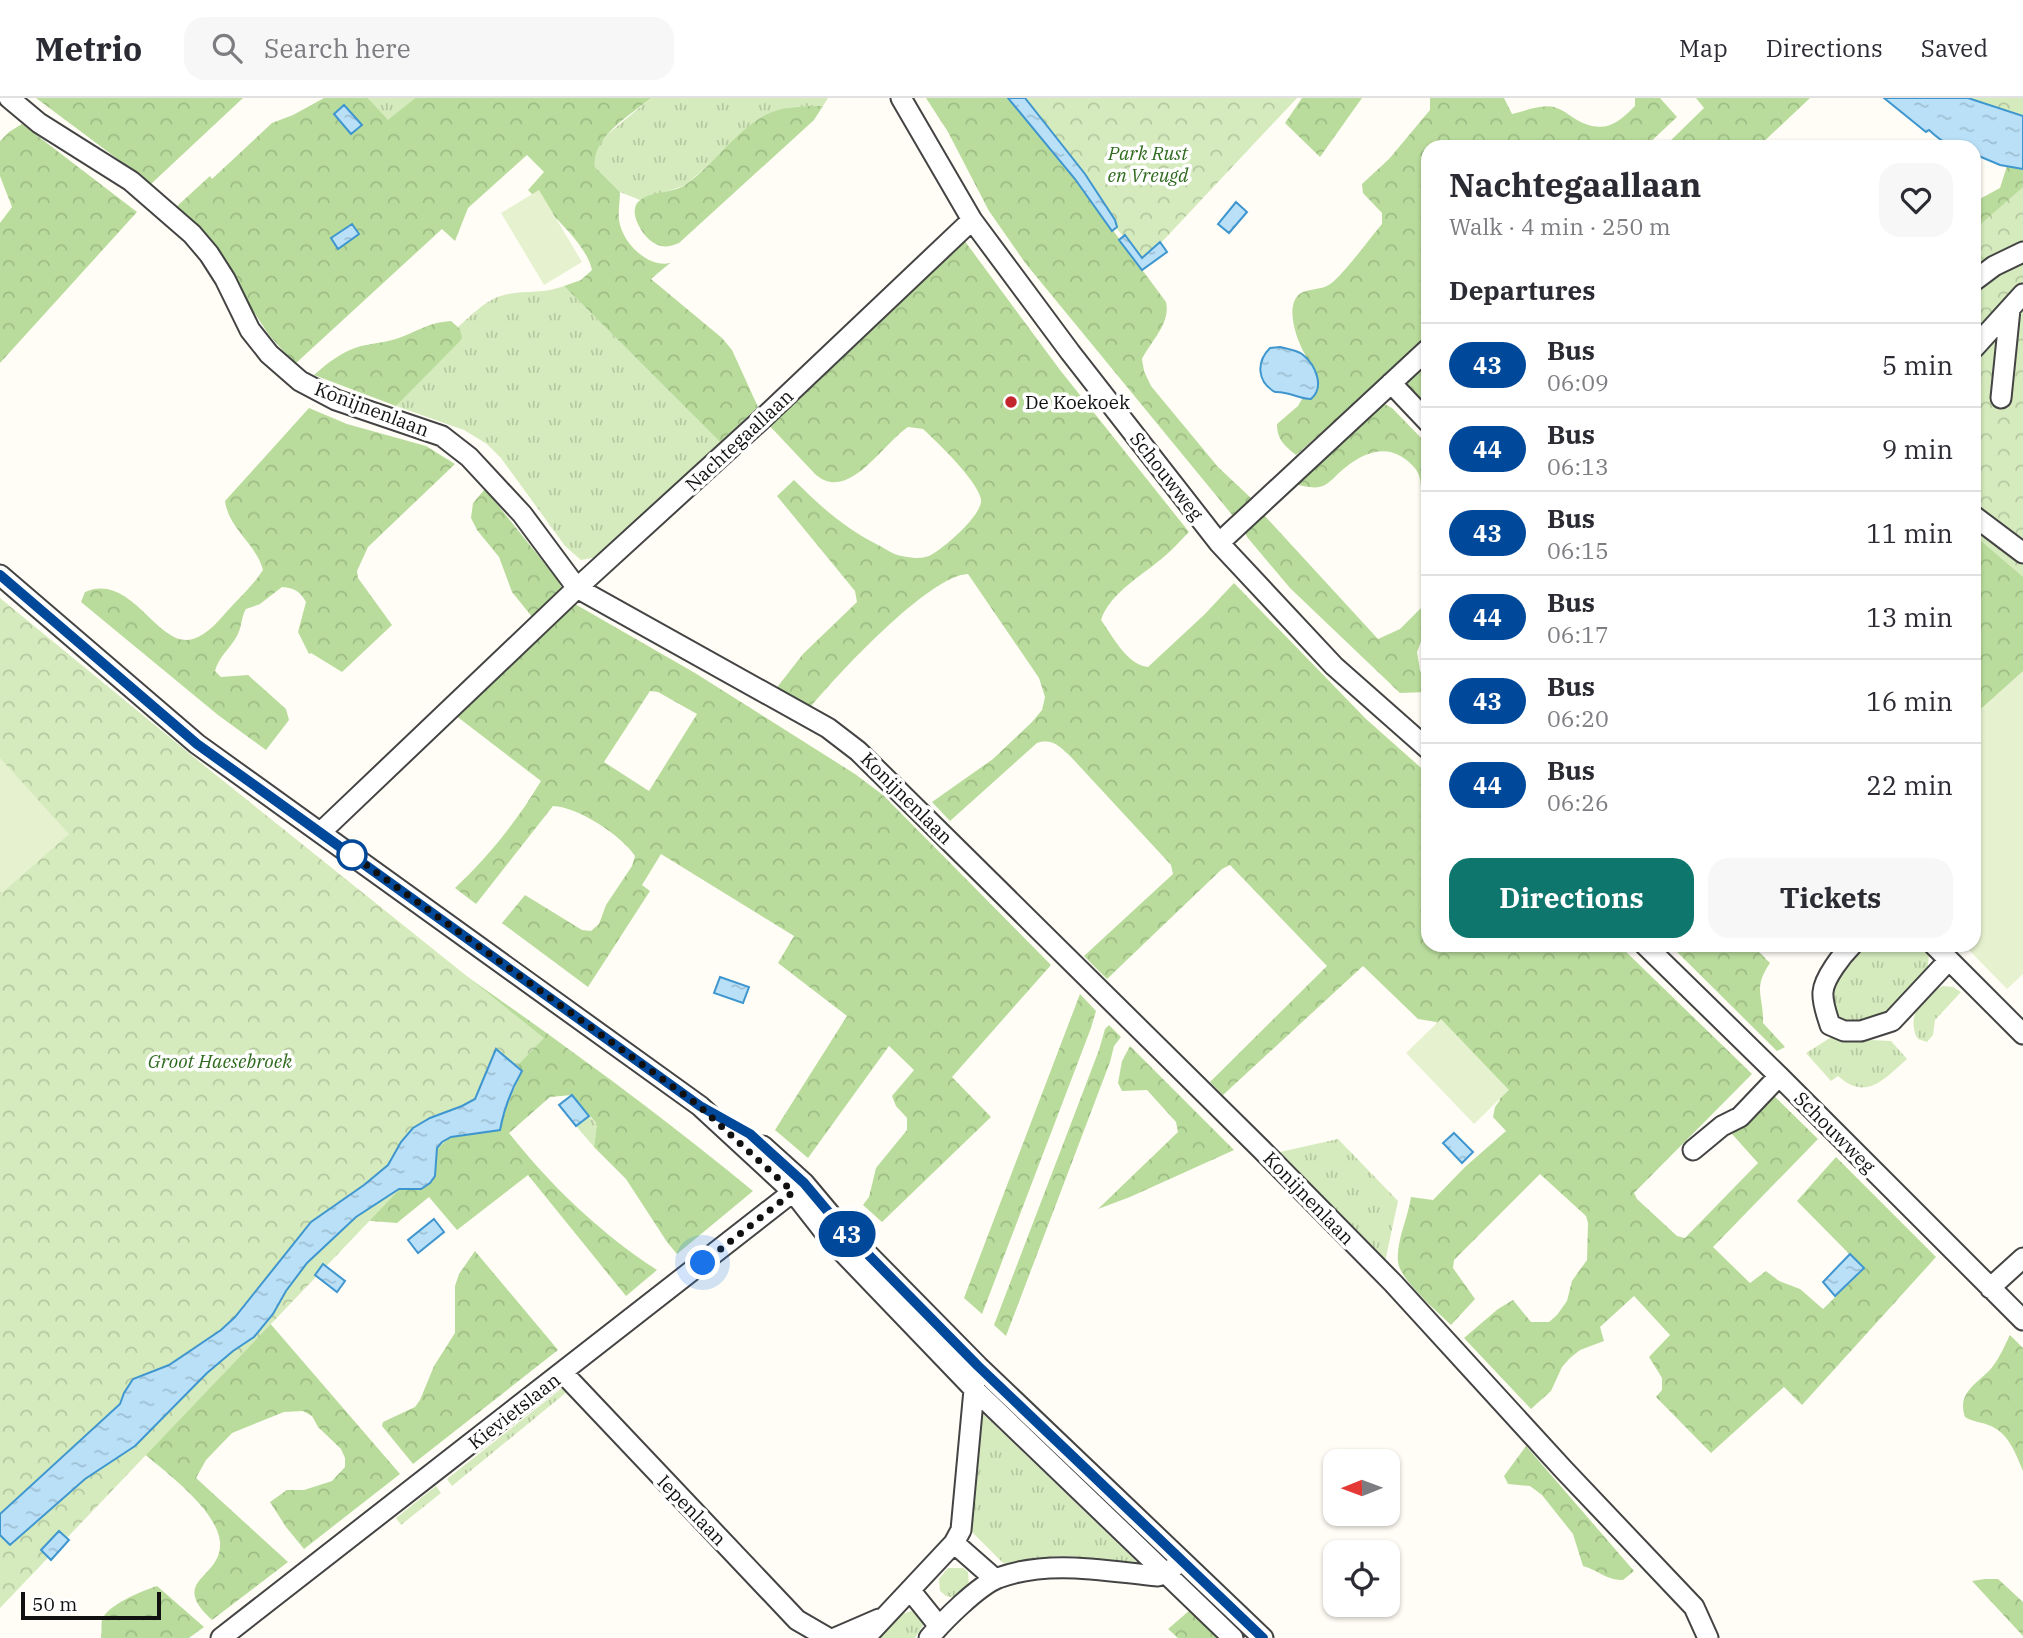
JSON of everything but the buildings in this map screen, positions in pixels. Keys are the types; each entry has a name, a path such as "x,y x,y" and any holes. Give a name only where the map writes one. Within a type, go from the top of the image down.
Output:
{"street":[{"name":"Konijnenlaan","path":"9,98 39,123 131,181 192,234 225,279 250,330 269,354 300,380 336,400 442,436 469,457 522,514 577,588 828,728 858,751 1393,1283 1694,1607 1708,1638"},
{"name":"Schouwweg","path":"901,98 972,220 1070,352 1219,543 1334,666 1421,743"},
{"name":"Nachtegaallaan","path":"321,832 577,588 761,420 972,220"},
{"path":"1981,276 2023,252"},
{"path":"1981,340 2023,294"},
{"path":"2001,398 2010,309"},
{"path":"1219,543 1421,355"},
{"path":"1391,383 1421,415"},
{"path":"1981,521 2023,553"},
{"path":"0,575 197,744 700,1106 798,1187 841,1227 1174,1567 1233,1638"},
{"name":"Schouwweg","path":"1652,952 2023,1320"},
{"path":"1845,952 1823,990 1830,1025 1844,1031 1861,1031 1892,1021 1948,960"},
{"path":"1941,952 2023,1034"},
{"path":"1693,1150 1722,1126 1740,1117 1779,1076"},
{"path":"798,1187 829,1238 972,1387 1174,1567 1263,1638"},
{"name":"Kievietslaan","path":"222,1638 798,1187"},
{"path":"1990,1288 2023,1258"},
{"path":"865,1638 954,1543 961,1530 972,1428 972,1387 978,1366"},
{"name":"Iepenlaan","path":"563,1373 797,1620 828,1638"},
{"path":"954,1543 995,1579"},
{"path":"910,1590 934,1632 995,1579 1028,1569 1052,1567 1157,1576 1174,1567"},
{"path":"835,1638 883,1617"}],"green space":[{"path":"36,98 243,98 151,184"},
{"path":"324,98 368,98 388,120 415,98 651,98 606,136 595,156 595,167 620,192 619,220 631,245 653,262 670,263 651,279 722,338 732,350 758,407 720,442 564,286 581,280 592,270 574,238 528,190 544,172 527,155 468,208 455,241 442,229 295,364 269,335 220,261 175,208 210,176 212,179 272,123"},
{"path":"368,98 415,98 388,121"},
{"path":"651,98 828,98 823,106 792,107 772,112 755,122 686,185 640,200 620,192 595,167 594,157 596,148 608,134"},
{"path":"926,98 1008,98 1075,179 1166,302 1163,325 1142,359 1144,371 1151,386 1218,467 1251,498 1233,516 1026,264 989,211 948,132"},
{"name":"Park Rust en Vreugd","path":"1015,98 1297,98 1143,262"},
{"path":"1302,98 1362,98 1320,157 1285,123"},
{"path":"1430,98 1504,98 1512,114 1549,106 1562,110 1583,123 1599,127 1624,117 1635,106 1635,98 1660,98 1677,117 1652,140 1421,140 1421,345 1296,455 1280,438 1277,424 1298,406 1302,399 1311,399 1312,364 1302,349 1294,327 1293,306 1296,297 1303,292 1330,285 1382,224 1382,213 1363,193 1362,184 1389,159 1430,110"},
{"path":"1696,98 1810,98 1765,140 1671,140 1704,108"},
{"path":"1941,98 2023,98 2023,136"},
{"path":"823,106 814,120 679,243 670,246 657,245 641,230 635,212 638,202 688,183 752,123 787,108"},
{"path":"22,124 137,212 0,363 0,223 12,207 0,176 0,141"},
{"path":"2007,166 2023,169 2023,235 1981,261 1981,198 2000,188"},
{"path":"2023,187 2023,577 1981,541 1981,290 1998,274 1981,255 1981,224"},
{"path":"539,190 582,262 544,285 501,213"},
{"path":"964,240 1060,370 1189,532 1166,555 1120,592 1106,610 1101,620 1127,655 1140,665 1148,667 1234,583 1366,719 1421,768 1421,952 1626,952 1752,1074 1634,1193 1637,1199 1677,1236 1685,1238 1758,1163 1724,1125 1763,1085 1818,1139 1713,1247 1750,1283 1766,1271 1779,1281 1800,1289 1823,1309 1864,1269 1797,1201 1836,1157 1936,1257 1802,1405 1784,1387 1711,1453 1656,1397 1662,1390 1662,1378 1649,1357 1670,1335 1634,1296 1600,1327 1604,1341 1580,1350 1570,1358 1562,1367 1551,1391 1531,1409 1464,1338 1513,1300 1531,1322 1549,1322 1557,1315 1567,1301 1572,1281 1587,1260 1586,1216 1540,1174 1454,1260 1453,1268 1475,1299 1451,1325 1405,1278 1398,1262 1399,1246 1411,1197 1433,1200 1506,1131 1493,1117 1500,1100 1499,1084 1468,1050 1436,1022 1418,1019 1363,966 1223,1095 1210,1082 1327,966 1230,865 1222,869 1107,979 1084,956 1173,874 1171,865 1071,757 1052,743 1037,743 950,821 932,802 993,759 1032,722 1042,710 1045,697 1039,678 968,574 951,579 930,591 907,609 838,675 808,710 775,690 803,654 857,602 855,591 777,496 794,480 843,524 893,553 908,557 926,557 952,539 976,513 981,499 956,462 923,429 908,427 864,468 840,482 827,481 815,474 766,422"},
{"path":"564,286 720,442 685,478 598,557 581,560 565,546 501,458 487,444 464,430 396,406 460,329 458,327 485,304 504,295"},
{"path":"451,321 460,329 462,338 396,406 314,375 354,348 393,340 432,324"},
{"path":"1421,361 1421,401 1408,388 1404,376"},
{"path":"1379,401 1392,408 1421,438 1421,490 1419,476 1413,466 1405,459 1388,452 1363,456 1321,486 1294,484"},
{"path":"309,408 347,424 426,446 455,464 368,547 357,571 358,578 392,625 342,672 309,654 298,632 306,602 296,591 282,587 260,604 246,609 237,636 215,671 221,677 248,675 286,709 289,720 266,750 218,715 81,602 85,592 102,588 117,592 131,601 168,633 180,639 193,639 209,630 263,570 260,560 227,511 225,501"},
{"path":"485,489 562,588 559,595 533,618 512,592 499,557 477,530 471,518 473,503"},
{"path":"1263,514 1378,639 1400,629 1421,608 1421,641 1417,652 1421,692 1400,693 1290,588 1247,537 1245,531"},
{"path":"1981,533 2023,570 2023,673 1981,709"},
{"name":"Groot Haesebroek","path":"0,598 544,1038 0,1608"},
{"path":"575,604 695,673 855,774 883,795 1051,965 952,1077 991,1117 882,1222 863,1205 869,1197 876,1168 907,1130 907,1118 896,1106 892,1096 914,1070 889,1046 808,1158 775,1130 847,1016 778,963 794,936 661,854 642,885 650,891 588,987 502,923 525,895 582,930 591,931 599,924 606,905 632,866 635,856 620,839 574,811 553,806 476,904 455,888 502,838 541,781 455,715 569,605","holes":["650,691 658,692 697,714 649,791 604,762"]},
{"path":"2023,671 2023,974 2007,989 1971,952 1981,952 1981,709"},
{"path":"0,758 69,834 2,893 0,891"},
{"path":"277,843 578,1056 753,1191 677,1254 626,1179 594,1147 597,1124 572,1095 550,1097 509,1133 577,1207 657,1270 626,1296 528,1175 457,1230 429,1197 397,1223 371,1221 358,1216 399,1189 421,1189 437,1164 437,1148 442,1141 500,1129 503,1113 522,1072 0,1171"},
{"path":"1677,952 1759,952 1770,963 1761,980 1760,993 1763,1023 1785,1047 1777,1051"},
{"path":"1857,952 1927,952 1929,955 1927,974 1892,1013 1856,1026 1835,1019 1829,994 1843,963"},
{"path":"1943,986 1953,987 1961,992 1935,1020 1933,1035 1927,1042 1918,1039 1913,1023 1918,1008 1928,995"},
{"path":"1080,994 1096,1011 1091,1028 982,1314 964,1298"},
{"path":"1441,1019 1509,1090 1474,1124 1406,1053"},
{"path":"1109,1025 1121,1037 1114,1046 1006,1336 994,1325 1105,1029"},
{"path":"1830,1038 1891,1041 1907,1059 1883,1080 1867,1087 1848,1084 1838,1076 1831,1081 1806,1053"},
{"path":"1130,1046 1234,1150 1098,1209 1178,1132 1176,1122 1147,1090 1122,1091 1118,1083 1122,1061"},
{"path":"589,1116 597,1124 594,1147 576,1126"},
{"path":"1338,1139 1398,1201 1385,1262 1280,1152"},
{"path":"475,1251 558,1350 413,1464 382,1426 383,1422 415,1407 420,1400 434,1366 455,1333 455,1286 459,1274"},
{"path":"268,1321 400,1474 304,1549 270,1502 287,1490 304,1490 332,1481 345,1467 341,1449 318,1427 312,1416 303,1411 284,1412 232,1433 206,1460 196,1478 288,1562 212,1620 195,1596 200,1580 219,1554 217,1529 198,1502 135,1446"},
{"path":"2010,1335 2023,1348 2023,1471 2003,1434 1991,1426 1965,1417 1963,1408 1966,1394 1993,1366"},
{"path":"562,1388 568,1391 452,1486 447,1479"},
{"path":"979,1410 1136,1561 1143,1562 1153,1573 1075,1556 1054,1556 1009,1565 1002,1562 968,1528 974,1495"},
{"path":"1526,1446 1634,1571 1623,1580 1612,1579 1583,1566 1573,1534 1542,1495 1530,1486 1508,1484 1504,1476"},
{"path":"436,1486 441,1493 401,1525 396,1518"},
{"path":"948,1568 963,1568 968,1572 969,1586 955,1598 940,1591 939,1579"},
{"path":"1998,1579 2023,1602 2023,1636 1972,1581"},
{"path":"157,1586 204,1627 189,1638 101,1638 105,1614 126,1599"},
{"path":"1190,1610 1221,1638 1178,1638 1168,1629"},
{"path":"911,1611 918,1613 924,1624 915,1638 878,1638 900,1615"}],"water":[{"path":"1008,98 1025,98 1085,174 1117,227 1112,231 1075,179"},
{"path":"1884,98 1968,98 2023,116 2023,169 2000,165 1981,157 1981,140 1942,140 1929,130 1926,132"},
{"path":"344,105 362,125 351,134 334,114"},
{"path":"1236,202 1247,212 1229,233 1218,224"},
{"path":"352,224 359,234 338,249 331,238"},
{"path":"1125,235 1142,258 1160,242 1167,252 1142,270 1119,240"},
{"path":"1280,347 1300,353 1315,370 1318,382 1311,399 1275,392 1265,383 1260,372 1262,359 1270,348"},
{"path":"720,977 749,987 743,1003 714,993"},
{"path":"496,1049 522,1071 508,1099 500,1130 451,1137 442,1142 437,1148 435,1176 430,1183 421,1189 399,1189 356,1217 307,1263 254,1337 207,1373 135,1446 85,1479 10,1545 0,1535 0,1514 120,1404 133,1379 169,1365 221,1330 235,1317 311,1222 388,1165 401,1142 413,1128 475,1099"},
{"path":"572,1095 589,1116 576,1126 559,1105"},
{"path":"1454,1133 1473,1152 1462,1163 1443,1143"},
{"path":"434,1219 444,1232 418,1253 408,1240"},
{"path":"1850,1254 1864,1268 1835,1296 1823,1282"},
{"path":"323,1264 345,1281 337,1292 315,1275"},
{"path":"59,1531 69,1540 51,1560 41,1550"}],"bus line":[{"name":"43","path":"0,575 197,744 700,1106 750,1134 804,1183 841,1227 978,1366 1263,1638"}],"place":[{"name":"De Koekoek","path":"1011,402"}],"route":[{"path":"352,855 344,849 697,1104 793,1192 703,1263"}]}
